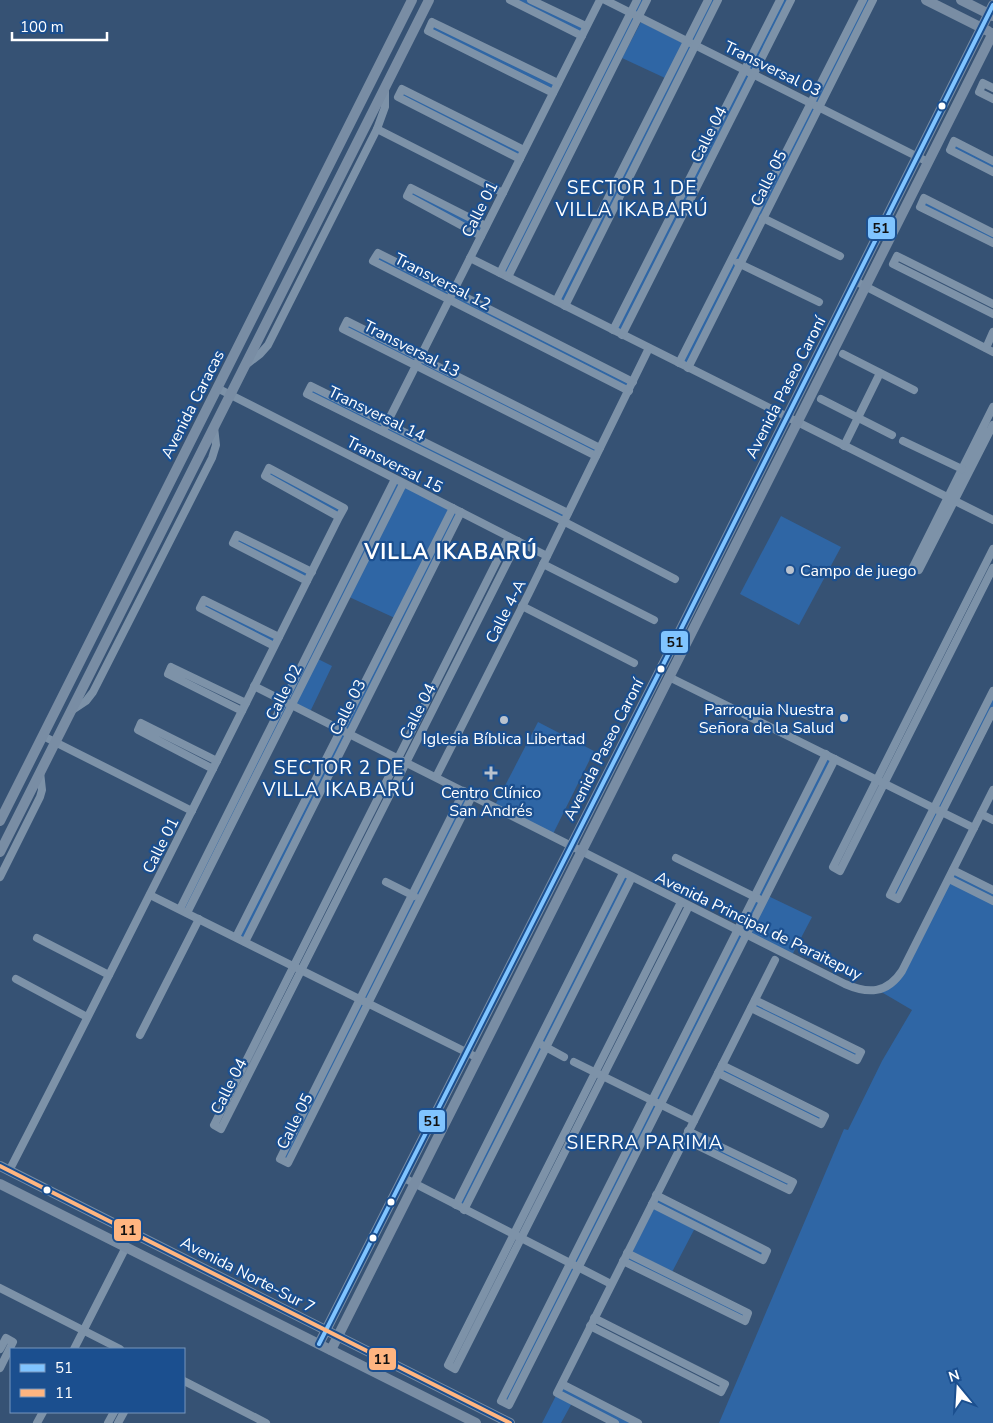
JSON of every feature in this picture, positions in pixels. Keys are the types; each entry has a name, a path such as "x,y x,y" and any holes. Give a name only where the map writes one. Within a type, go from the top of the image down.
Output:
{"street":[{"name":"Avenida Caracas","path":"0,821 412,0"},
{"name":"Avenida Caracas","path":"0,852 428,0"},
{"path":"510,0 582,36"},
{"path":"531,0 586,26"},
{"name":"Calle 01","path":"385,427 600,0"},
{"name":"Transversal 03","path":"605,0 928,162"},
{"path":"504,275 552,170 637,0"},
{"path":"504,275 559,175 647,0"},
{"path":"556,301 708,0"},
{"path":"565,306 718,0"},
{"name":"Calle 04","path":"613,330 780,0"},
{"name":"Calle 04","path":"622,334 791,0"},
{"name":"Calle 05","path":"679,363 863,0"},
{"name":"Calle 05","path":"688,368 874,0"},
{"path":"926,0 993,33"},
{"path":"965,2 978,5 993,0"},
{"path":"965,2 992,12"},
{"name":"Avenida Paseo Caroní","path":"319,1344 972,47 992,12"},
{"path":"772,16 781,20"},
{"path":"959,16 968,27 972,47"},
{"path":"553,92 428,31 432,22 558,83"},
{"path":"846,32 855,36"},
{"name":"Avenida Paseo Caroní","path":"331,1350 928,162 989,47 993,33"},
{"path":"841,43 850,47"},
{"path":"834,57 842,61"},
{"path":"827,70 835,74"},
{"path":"993,88 983,84 979,92 993,99"},
{"name":"Avenida Caracas","path":"246,365 268,345 378,128 385,108 385,87"},
{"path":"520,159 398,97 402,89 524,150"},
{"path":"378,128 503,193"},
{"path":"993,161 954,141 950,150 993,172"},
{"path":"788,148 796,152"},
{"path":"552,170 559,175"},
{"path":"481,236 407,196 411,188 486,226"},
{"path":"608,198 617,202"},
{"path":"993,233 924,198 920,206 993,243"},
{"path":"753,217 840,256"},
{"path":"664,231 672,235"},
{"path":"744,236 752,240"},
{"path":"582,249 591,253"},
{"name":"Transversal 12","path":"629,391 374,261 378,253 633,382"},
{"path":"993,304 897,256 893,264 993,314"},
{"path":"470,258 993,520"},
{"path":"731,260 819,302"},
{"path":"854,281 989,350 993,332"},
{"name":"Transversal 13","path":"596,456 343,329 347,321 600,448"},
{"path":"538,345 543,337"},
{"name":"Calle 4-A","path":"436,777 649,348"},
{"path":"843,354 914,390"},
{"path":"844,446 880,373"},
{"path":"461,388 466,380"},
{"name":"Transversal 14","path":"385,427 307,394 312,386 385,427 519,494 564,521 675,579"},
{"name":"Transversal 15","path":"217,388 547,556"},
{"path":"820,399 892,435"},
{"path":"504,409 508,402"},
{"path":"993,407 962,469 951,499 919,570 912,567 951,499 993,425"},
{"path":"903,441 962,469"},
{"name":"Calle 01","path":"5,1169 109,975 344,508 269,468 265,476 339,517"},
{"name":"Calle 02","path":"188,913 193,893 231,806 395,479"},
{"name":"Calle 02","path":"180,909 193,893 239,810 403,484"},
{"name":"Transversal 14","path":"519,494 568,513"},
{"name":"Calle 03","path":"236,938 340,729 397,619 457,510"},
{"name":"Calle 03","path":"244,942 405,623 457,510"},
{"path":"375,519 384,523"},
{"path":"307,581 233,543 237,536 312,572"},
{"name":"Calle 04","path":"509,537 214,1125 221,1128 518,541"},
{"path":"880,782 840,871 833,867 880,782 955,633 993,549"},
{"path":"543,564 654,620"},
{"path":"955,633 993,568"},
{"path":"339,592 347,595"},
{"path":"274,646 200,608 204,600 279,638"},
{"path":"522,606 634,663"},
{"path":"397,619 405,623"},
{"path":"453,648 462,652"},
{"path":"242,711 168,674 171,667 246,703"},
{"path":"669,677 974,828"},
{"name":"Avenida Principal de Paraitepuy","path":"254,686 685,904 854,988 867,991 878,990 894,981 902,971 981,814 989,807 993,790"},
{"path":"993,691 890,895 898,899 993,711"},
{"path":"213,769 138,730 141,723 217,761"},
{"path":"267,735 275,739"},
{"path":"43,736 192,811"},
{"path":"826,754 695,1016 657,1102 622,1182 574,1266 502,1401 509,1405 574,1266 614,1178 657,1102 703,1020 835,759"},
{"name":"Avenida Caracas","path":"0,877 40,797 42,790 40,772"},
{"name":"Calle 05","path":"464,791 280,1159 288,1163 472,796"},
{"path":"231,806 239,810"},
{"path":"981,814 993,820"},
{"path":"288,834 296,838"},
{"path":"783,842 791,845"},
{"path":"676,858 763,901"},
{"path":"345,862 354,867"},
{"path":"953,870 993,890"},
{"path":"456,1205 624,873"},
{"path":"464,1210 632,877"},
{"path":"948,879 993,901"},
{"path":"386,882 420,900"},
{"path":"150,895 478,1058"},
{"path":"560,1153 521,1239 456,1369 448,1365 514,1235 560,1153 685,904"},
{"path":"248,913 257,918"},
{"path":"140,1035 199,919"},
{"path":"316,920 325,924"},
{"path":"37,938 109,975"},
{"path":"581,956 590,960"},
{"path":"616,1423 557,1393 775,960"},
{"path":"16,979 87,1017"},
{"path":"753,1004 861,1052 857,1060 753,1004"},
{"path":"695,1016 703,1020"},
{"path":"538,1043 564,1057"},
{"path":"574,1062 694,1121"},
{"path":"718,1073 821,1124 825,1116 722,1065"},
{"path":"496,1126 505,1130"},
{"path":"684,1139 789,1190 793,1182 688,1131"},
{"name":"Avenida Norte-Sur 7","path":"5,1169 510,1423"},
{"path":"404,1178 611,1284"},
{"path":"614,1178 622,1182"},
{"name":"Avenida Norte-Sur 7","path":"0,1184 476,1423"},
{"path":"652,1204 763,1260 767,1251 656,1195"},
{"path":"75,1348 126,1247"},
{"path":"623,1261 744,1321 748,1313 627,1253"},
{"path":"0,1288 118,1348"},
{"path":"304,1320 324,1319 336,1311"},
{"path":"347,1318 348,1331 356,1345"},
{"path":"590,1326 721,1392 725,1384 594,1318"},
{"path":"0,1349 6,1338 13,1342 0,1368"},
{"path":"185,1383 261,1422"},
{"path":"562,1384 638,1423"},
{"path":"40,1418 48,1423"}],"shaded area":[{"path":"510,0 531,0 586,27 582,36"},
{"path":"637,0 647,0 508,277 500,273"},
{"path":"708,0 718,0 565,306 556,301"},
{"path":"780,0 791,0 622,334 613,330"},
{"path":"863,0 873,0 688,368 679,363"},
{"path":"432,22 558,84 553,92 428,31"},
{"path":"641,22 683,43 665,78 622,58"},
{"path":"402,89 524,150 520,159 398,97"},
{"path":"954,141 993,161 993,172 950,150"},
{"path":"411,188 486,226 481,235 407,196"},
{"path":"924,198 993,233 993,243 920,207"},
{"path":"378,254 633,382 629,391 373,261"},
{"path":"347,321 601,448 597,456 343,329"},
{"path":"312,386 568,514 565,521 307,394"},
{"path":"269,468 344,508 339,516 265,476"},
{"path":"395,479 461,512 244,942 236,938 397,619 347,596 316,658 332,666 309,714 292,705 187,913 180,910"},
{"name":"Campo de juego","path":"781,516 841,547 799,625 740,594"},
{"path":"237,535 311,572 307,581 233,543"},
{"path":"204,600 278,637 274,646 200,608"},
{"path":"993,691 993,711 898,899 890,895"},
{"path":"538,722 594,751 552,836 494,807"},
{"path":"826,754 835,759 766,895 812,917 791,957 746,935 509,1405 501,1401"},
{"path":"464,791 472,796 288,1163 280,1159"},
{"path":"953,870 993,890 993,1423 719,1423 844,1129 848,1130 882,1061 912,1010 878,990 894,981"},
{"path":"623,873 632,877 464,1210 456,1205"},
{"path":"755,1000 861,1052 857,1060 751,1008"},
{"path":"722,1065 825,1116 821,1124 718,1073"},
{"path":"688,1131 793,1182 789,1190 684,1139"},
{"path":"656,1195 767,1251 763,1260 696,1226 671,1274 748,1313 745,1321 623,1261"},
{"path":"562,1384 638,1423 615,1423 573,1401 561,1423 542,1423"}],"transit line":[{"name":"51","path":"319,1344 672,647 993,5"},
{"name":"11","path":"0,1166 510,1423"}],"place":[{"name":"Campo de juego","path":"790,570"},
{"name":"Parroquia Nuestra Señora de la Salud","path":"844,718"},
{"name":"Iglesia Bíblica Libertad","path":"504,720"},
{"name":"Centro Clínico San Andrés","path":"491,773"}],"district":[{"name":"SECTOR 1 DE VILLA IKABARÚ","path":"632,198"},
{"name":"VILLA IKABARÚ","path":"451,552"},
{"name":"SECTOR 2 DE VILLA IKABARÚ","path":"339,778"},
{"name":"SIERRA PARIMA","path":"645,1142"}]}
